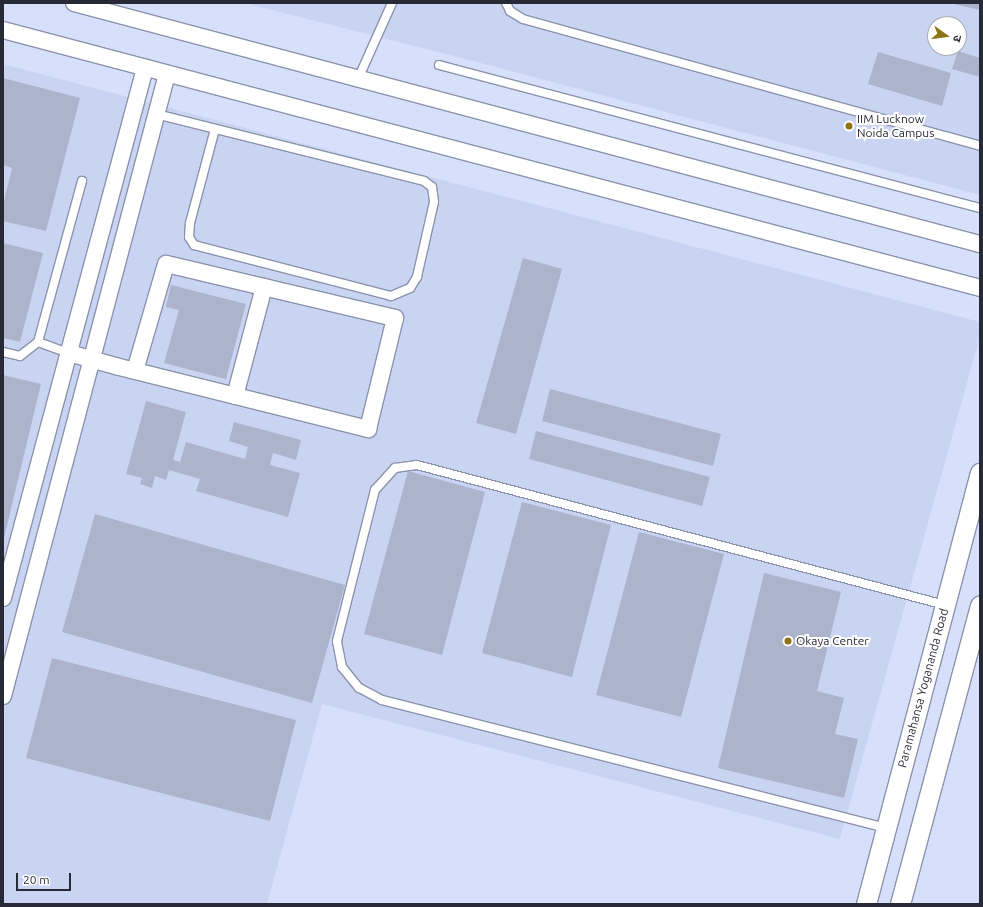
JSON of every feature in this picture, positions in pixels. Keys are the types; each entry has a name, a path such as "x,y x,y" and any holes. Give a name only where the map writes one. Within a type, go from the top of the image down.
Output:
{"street":[{"path":"74,3 980,244"},
{"path":"3,30 980,288"},
{"path":"3,598 145,68"},
{"path":"3,693 167,74"},
{"path":"69,352 92,360 135,371 235,396 368,430 395,318 166,264 135,371"},
{"path":"235,396 264,287"},
{"name":"Paramahansa Yogananda Road","path":"866,904 980,473"},
{"path":"900,904 980,606"}],"lane":[{"path":"358,79 392,3"},
{"path":"506,3 510,11 524,19 980,146"},
{"path":"439,65 980,208"},
{"path":"156,114 424,181 432,187 434,202 417,277 410,288 391,296 194,245 188,237 190,223 215,129"},
{"path":"3,352 20,356 38,342 82,181"},
{"path":"38,342 69,352"},
{"path":"886,828 382,700 359,688 342,668 337,641 375,490 395,468 417,465 945,605"}],"shaded area":[{"name":"IIM Lucknow Noida Campus","path":"244,3 980,3 980,195 458,57"},
{"path":"3,64 980,322 980,336 840,839 322,704 267,904 3,904"}],"building":[{"path":"954,3 980,3 980,10 954,4"},
{"path":"878,52 951,73 942,106 868,84"},
{"path":"967,54 980,58 980,77 952,69 956,56 967,56"},
{"path":"3,78 80,98 46,231 3,221 3,205 12,168 3,165"},
{"path":"3,243 43,253 20,342 3,338"},
{"path":"523,258 562,269 516,434 476,423"},
{"path":"171,285 246,304 226,379 164,363 179,310 166,307"},
{"path":"3,375 41,384 4,538 3,538"},
{"path":"550,389 721,434 713,466 542,421"},
{"path":"146,401 186,412 173,460 180,462 186,442 245,459 248,447 229,441 234,422 301,440 296,460 273,453 270,465 300,473 288,517 196,491 200,479 169,470 166,480 155,476 152,488 140,484 142,478 126,474"},
{"path":"536,431 710,477 702,506 529,459"},
{"path":"408,471 485,492 442,655 364,634"},
{"path":"522,502 611,525 572,677 482,653"},
{"path":"95,514 345,585 312,703 62,632"},
{"path":"639,532 724,554 681,717 596,695"},
{"name":"Okaya Center","path":"764,573 841,592 817,691 844,698 835,734 858,739 844,798 718,768"},
{"path":"52,658 296,720 270,821 26,758"}],"place":[{"name":"IIM Lucknow Noida Campus","path":"849,126"},
{"name":"Okaya Center","path":"788,641"}]}
